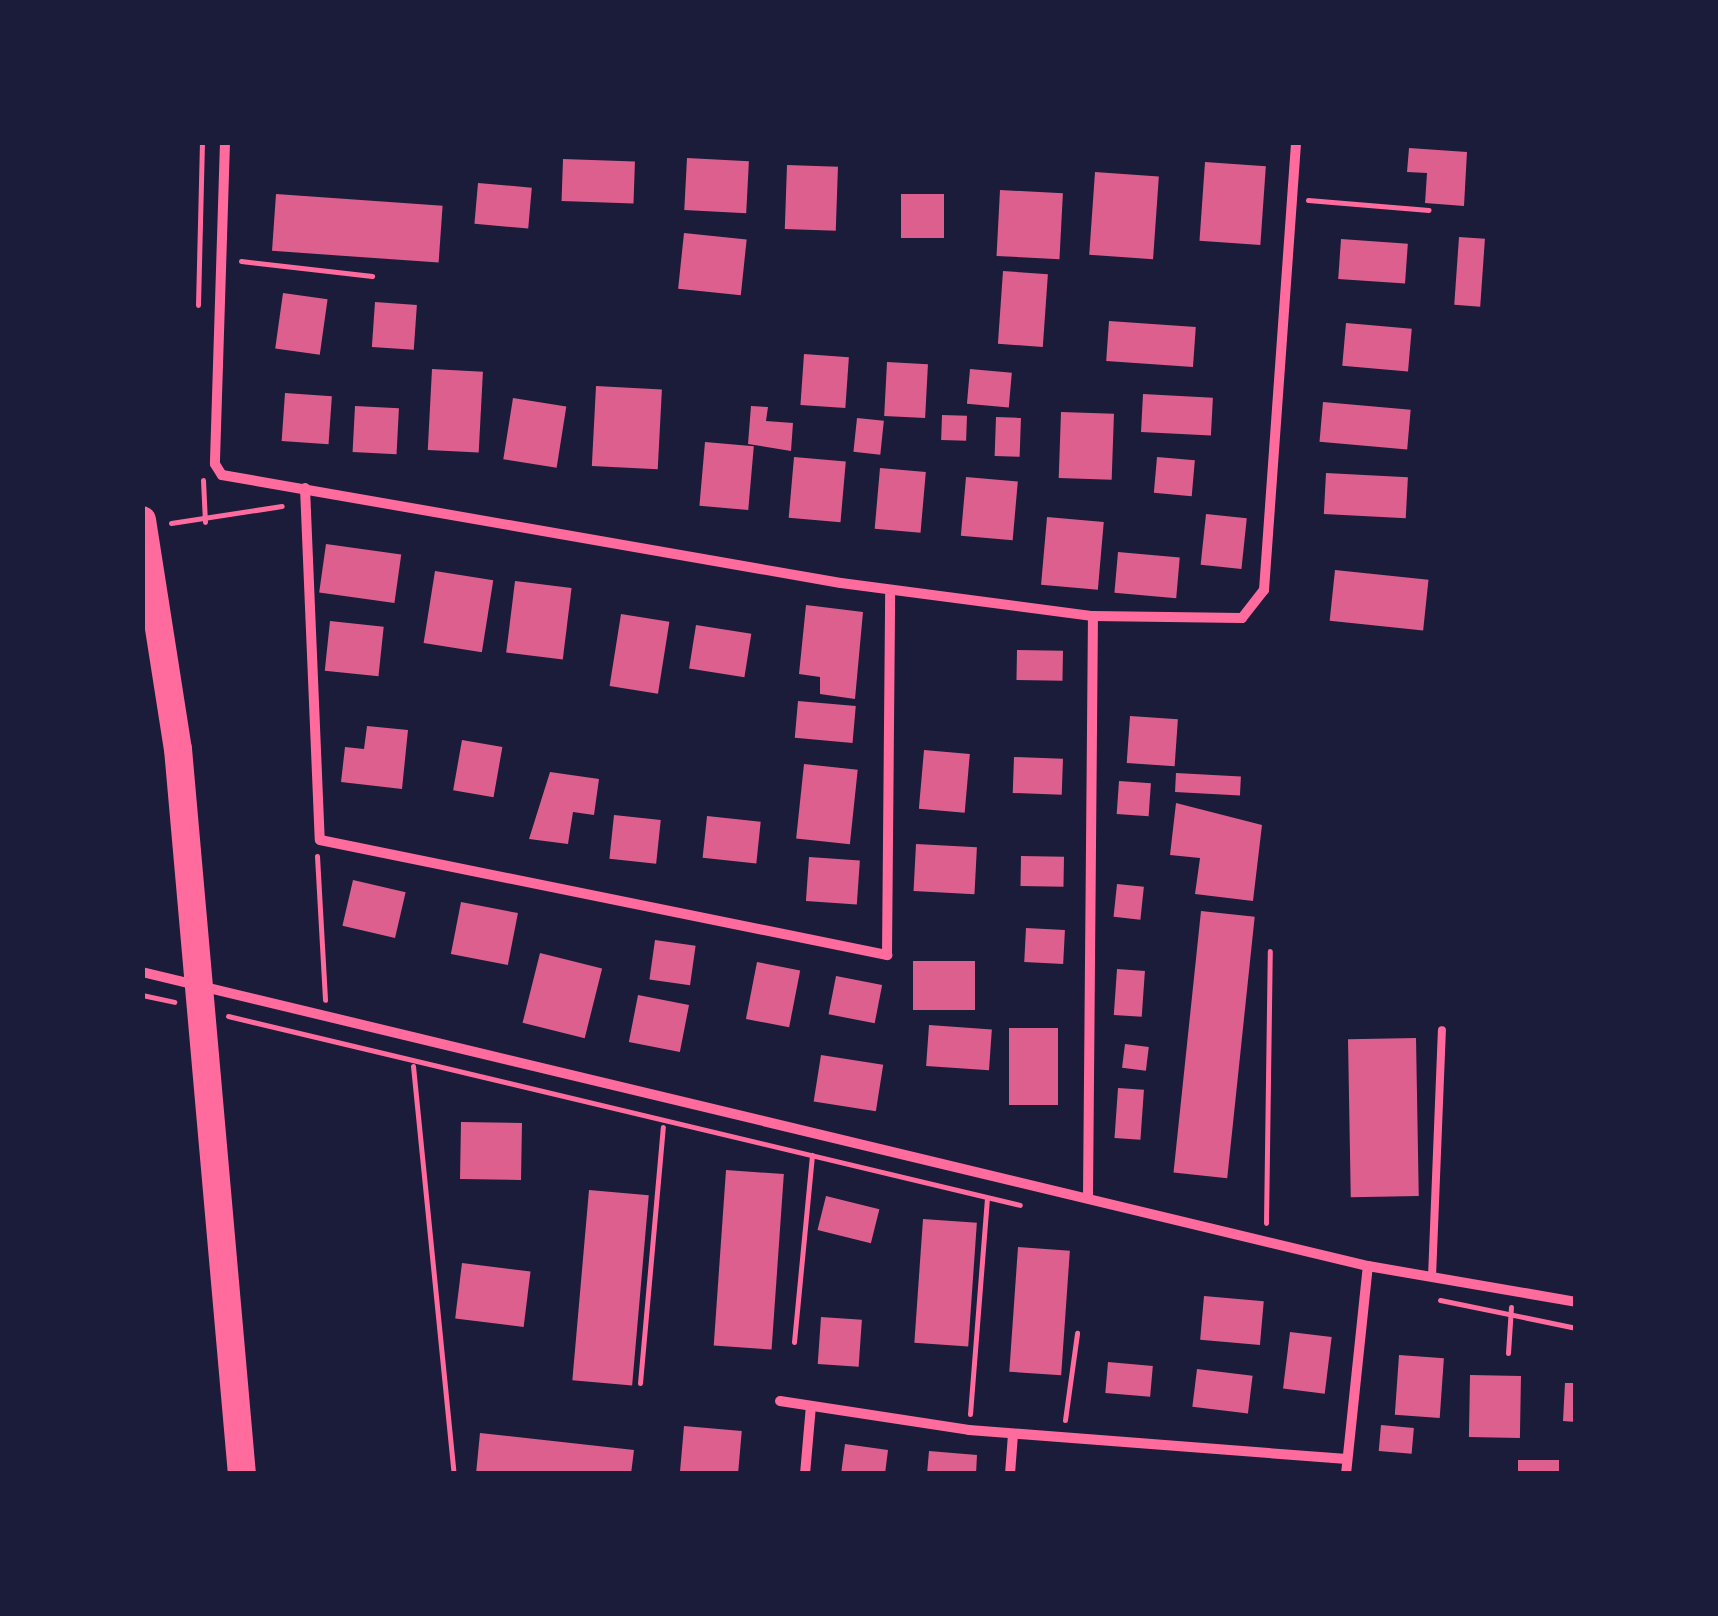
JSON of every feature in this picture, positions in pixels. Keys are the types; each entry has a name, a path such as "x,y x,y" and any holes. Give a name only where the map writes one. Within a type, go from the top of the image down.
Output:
{"highway":[{"path":"150,522 178,749 242,1474"}],"street":[{"path":"224,142 215,464 222,475 890,590 1093,616 1242,618 1264,590 1296,142"},
{"path":"305,488 320,840 887,955 890,590"},
{"path":"1088,1196 1093,616"},
{"path":"142,972 1368,1266 1576,1302"},
{"path":"1346,1474 1368,1266"},
{"path":"780,1401 969,1430 1346,1459"},
{"path":"805,1474 811,1406"},
{"path":"1010,1474 1013,1434"}],"lane":[{"path":"1432,1277 1442,1030"}],"path":[{"path":"1294,198 1429,210"},
{"path":"220,259 372,276"},
{"path":"150,522 205,522 305,505"},
{"path":"320,840 326,1018"},
{"path":"1266,1239 1270,951"},
{"path":"286,1030 663,1126 1024,1206"},
{"path":"414,1038 413,1065 454,1474"},
{"path":"640,1383 666,1096"},
{"path":"794,1342 815,1132"},
{"path":"969,1430 987,1198"},
{"path":"1508,1354 1513,1291"},
{"path":"1420,1295 1509,1318 1576,1328"},
{"path":"1062,1437 1077,1333"}],"building":[{"path":"1409,148 1467,152 1464,206 1425,203 1427,173 1407,172"},
{"path":"687,158 749,161 746,213 684,210"},
{"path":"563,159 635,162 633,203 562,201"},
{"path":"1205,162 1266,166 1260,245 1199,241"},
{"path":"787,165 838,167 836,231 785,229"},
{"path":"1095,172 1159,176 1153,259 1089,255"},
{"path":"478,183 532,188 528,229 474,224"},
{"path":"1000,190 1063,193 1059,259 997,256"},
{"path":"276,194 443,206 439,263 272,251"},
{"path":"901,194 944,194 944,238 901,238"},
{"path":"684,233 747,240 741,295 678,289"},
{"path":"1459,237 1485,239 1480,307 1454,305"},
{"path":"1341,239 1408,244 1405,284 1338,279"},
{"path":"1003,271 1048,274 1043,347 998,344"},
{"path":"283,293 328,299 320,355 275,348"},
{"path":"375,302 417,305 414,350 372,347"},
{"path":"1109,321 1196,327 1193,367 1106,361"},
{"path":"1346,323 1412,329 1408,372 1342,366"},
{"path":"804,354 849,357 845,408 800,405"},
{"path":"887,362 928,364 925,418 884,416"},
{"path":"432,369 483,372 479,453 428,450"},
{"path":"970,369 1012,373 1009,408 967,404"},
{"path":"596,386 662,389 658,469 592,466"},
{"path":"285,393 332,396 329,444 282,441"},
{"path":"1143,394 1213,398 1211,436 1141,432"},
{"path":"513,398 566,406 557,468 503,459"},
{"path":"1323,402 1411,410 1407,450 1320,442"},
{"path":"355,406 399,408 397,454 353,452"},
{"path":"751,406 768,407 766,421 793,423 791,451 748,444"},
{"path":"1061,412 1114,414 1112,480 1059,478"},
{"path":"942,415 967,416 966,441 941,440"},
{"path":"996,417 1021,418 1020,457 995,456"},
{"path":"857,418 884,421 880,455 853,452"},
{"path":"705,442 754,446 748,510 699,506"},
{"path":"794,457 846,462 840,522 789,518"},
{"path":"1157,457 1195,460 1192,496 1154,493"},
{"path":"880,468 926,472 921,533 875,529"},
{"path":"1326,473 1408,477 1406,518 1324,514"},
{"path":"966,477 1018,482 1013,540 961,536"},
{"path":"1206,514 1247,518 1241,569 1201,565"},
{"path":"1047,517 1104,522 1098,590 1041,585"},
{"path":"326,544 401,555 394,603 319,593"},
{"path":"1118,552 1180,557 1176,598 1114,593"},
{"path":"1335,570 1428,580 1423,631 1330,621"},
{"path":"435,571 493,580 482,652 424,643"},
{"path":"515,581 572,588 563,659 506,652"},
{"path":"806,605 863,612 855,699 820,694 820,677 799,674"},
{"path":"621,614 669,622 658,694 610,686"},
{"path":"330,621 384,627 378,676 325,671"},
{"path":"696,625 751,634 744,677 689,668"},
{"path":"1017,650 1063,651 1062,681 1016,680"},
{"path":"798,701 856,706 853,743 795,738"},
{"path":"1130,716 1178,719 1175,766 1127,763"},
{"path":"367,726 408,730 402,789 341,782 345,747 364,749"},
{"path":"462,740 502,747 494,797 453,790"},
{"path":"924,750 970,754 965,813 919,809"},
{"path":"1014,757 1063,759 1062,795 1013,793"},
{"path":"804,764 858,770 850,844 796,839"},
{"path":"550,772 599,779 594,815 573,812 568,844 529,839"},
{"path":"1176,773 1241,776 1240,795 1175,792"},
{"path":"1119,781 1151,783 1149,816 1117,814"},
{"path":"1176,803 1262,825 1253,901 1195,894 1200,858 1170,855"},
{"path":"614,815 661,820 656,864 609,859"},
{"path":"707,816 761,822 756,863 703,858"},
{"path":"916,844 977,847 974,894 914,891"},
{"path":"1021,856 1064,857 1063,887 1020,886"},
{"path":"809,857 860,861 857,904 806,901"},
{"path":"353,880 406,892 395,938 342,926"},
{"path":"1117,884 1144,887 1140,920 1114,917"},
{"path":"461,902 518,913 508,965 451,954"},
{"path":"1201,911 1255,917 1227,1178 1174,1173"},
{"path":"1026,928 1065,930 1063,964 1024,962"},
{"path":"655,940 696,946 690,985 649,980"},
{"path":"540,953 602,968 585,1038 523,1023"},
{"path":"913,961 975,961 975,1010 913,1010"},
{"path":"757,962 800,970 789,1027 746,1019"},
{"path":"1117,969 1145,971 1142,1017 1114,1015"},
{"path":"836,976 882,985 875,1023 829,1014"},
{"path":"638,995 689,1005 680,1052 629,1042"},
{"path":"929,1025 992,1029 989,1070 926,1066"},
{"path":"1009,1028 1058,1028 1058,1105 1009,1105"},
{"path":"1416,1038 1419,1196 1351,1197 1348,1039"},
{"path":"1125,1044 1149,1047 1146,1071 1122,1068"},
{"path":"821,1055 883,1065 876,1111 814,1101"},
{"path":"1118,1088 1144,1090 1140,1140 1115,1138"},
{"path":"461,1122 522,1123 521,1180 460,1179"},
{"path":"726,1170 784,1174 772,1350 714,1346"},
{"path":"589,1190 649,1195 632,1386 572,1380"},
{"path":"826,1196 879,1209 871,1243 818,1230"},
{"path":"923,1219 977,1223 968,1346 914,1343"},
{"path":"1018,1247 1070,1251 1061,1375 1009,1372"},
{"path":"462,1263 530,1271 524,1327 455,1319"},
{"path":"1204,1296 1264,1301 1260,1345 1200,1340"},
{"path":"821,1317 862,1320 859,1367 818,1364"},
{"path":"1290,1332 1332,1337 1325,1394 1283,1389"},
{"path":"1399,1355 1444,1358 1440,1418 1395,1415"},
{"path":"1108,1362 1153,1366 1150,1397 1105,1393"},
{"path":"1197,1369 1253,1376 1248,1414 1192,1407"},
{"path":"1470,1375 1521,1376 1520,1438 1469,1437"},
{"path":"1565,1383 1576,1383 1576,1422 1563,1421"},
{"path":"1381,1425 1414,1428 1412,1454 1379,1451"},
{"path":"684,1426 742,1431 738,1474 680,1474"},
{"path":"480,1433 634,1450 631,1474 476,1474"},
{"path":"845,1444 888,1450 885,1474 841,1474"},
{"path":"929,1451 977,1455 976,1474 927,1474"},
{"path":"1518,1460 1559,1460 1559,1474 1518,1474"}]}
